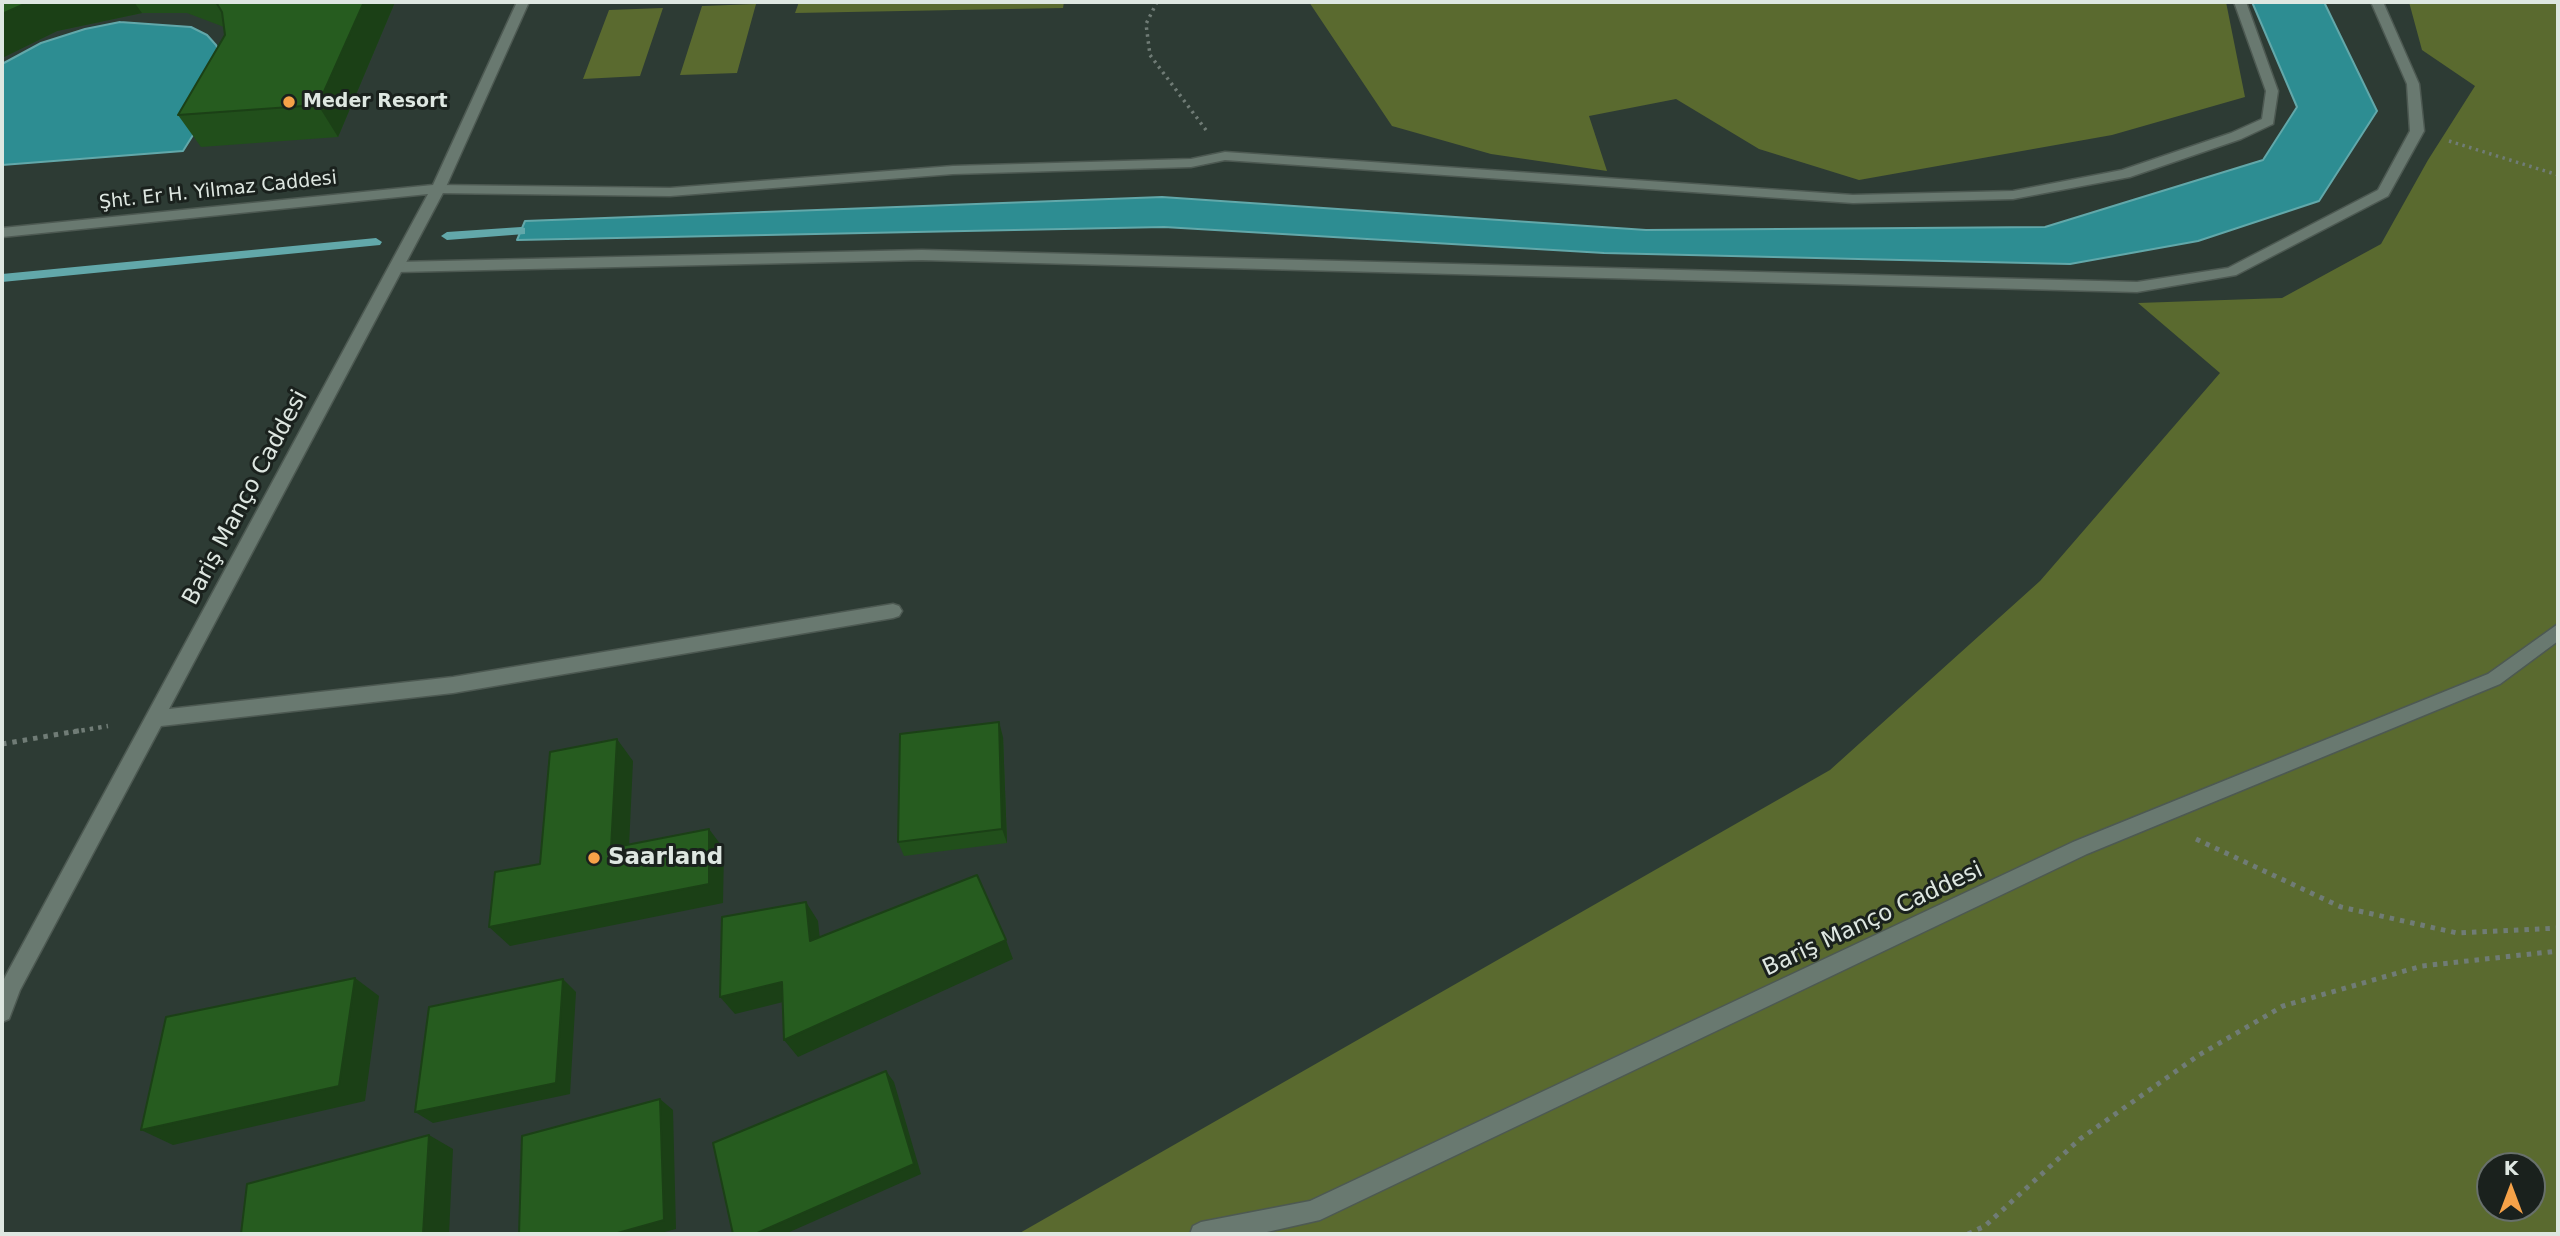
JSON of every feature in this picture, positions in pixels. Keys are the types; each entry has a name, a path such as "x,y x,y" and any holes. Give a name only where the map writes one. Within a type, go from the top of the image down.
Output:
{"street":[{"name":"Bariş Manço Caddesi","path":"2,1012 11,986 398,267 438,189 523,2"},
{"name":"Şht. Er H. Yilmaz Caddesi","path":"2,232 438,189 670,192 953,170 1191,163 1225,156 1853,199 2013,195 2125,174 2236,136 2268,121 2272,91 2240,2"},
{"path":"398,267 922,255 2137,288 2231,271 2383,193 2417,131 2413,84 2377,2"},
{"path":"154,719 453,685 893,611"},
{"name":"Bariş Manço Caddesi","path":"1201,1234 1312,1212 2080,848 2494,679 2558,631"}],"path":[{"path":"1157,2 1146,24 1150,55 1225,156"},
{"path":"2417,131 2558,175"},
{"path":"2,744 154,719"},
{"path":"2152,819 2341,907 2457,933 2558,928"},
{"path":"1968,1234 1985,1226 2080,1139 2199,1055 2283,1006 2422,965 2558,951"}],"green space":[{"path":"799,2 1064,2 1063,8 795,13"},
{"path":"1309,2 2226,2 2245,97 2112,135 1859,180 1759,149 1676,99 1589,116 1607,171 1491,154 1392,126"},
{"path":"2409,2 2558,2 2558,1234 1018,1234 1830,770 2040,581 2220,373 2138,303 2282,298 2381,244 2428,160 2475,86 2422,50"},
{"path":"756,4 737,73 680,75 702,6"},
{"path":"663,8 640,76 583,79 609,10"}],"water":[{"path":"2252,2 2324,2 2377,111 2319,201 2198,241 2070,264 1604,253 1164,227 517,240 525,221 1162,197 1646,230 2045,227 2263,160 2297,107"},
{"path":"120,22 191,27 207,35 216,45 224,62 210,108 183,151 2,165 2,64 41,43 85,29"}],"building":[{"path":"2,2 29,2 2,14"},
{"path":"216,2 364,2 318,105 178,115 225,35 222,12"},
{"path":"999,722 1002,829 898,842 900,734"},
{"name":"Saarland","path":"617,739 611,848 709,829 709,884 489,927 495,872 540,864 550,752"},
{"path":"977,875 1006,940 784,1040 782,982 720,997 722,917 806,902 810,941"},
{"path":"355,978 339,1086 141,1130 166,1017"},
{"path":"563,979 556,1083 415,1112 429,1007"},
{"path":"886,1071 914,1164 755,1234 733,1234 713,1143"},
{"path":"660,1099 664,1220 614,1234 519,1234 522,1136"},
{"path":"429,1135 423,1234 241,1234 247,1184"}],"waterway":[{"path":"447,236 521,231"},
{"path":"2,278 376,242"}],"place":[{"name":"Meder Resort","path":"289,102"},
{"name":"Saarland","path":"594,858"}]}
